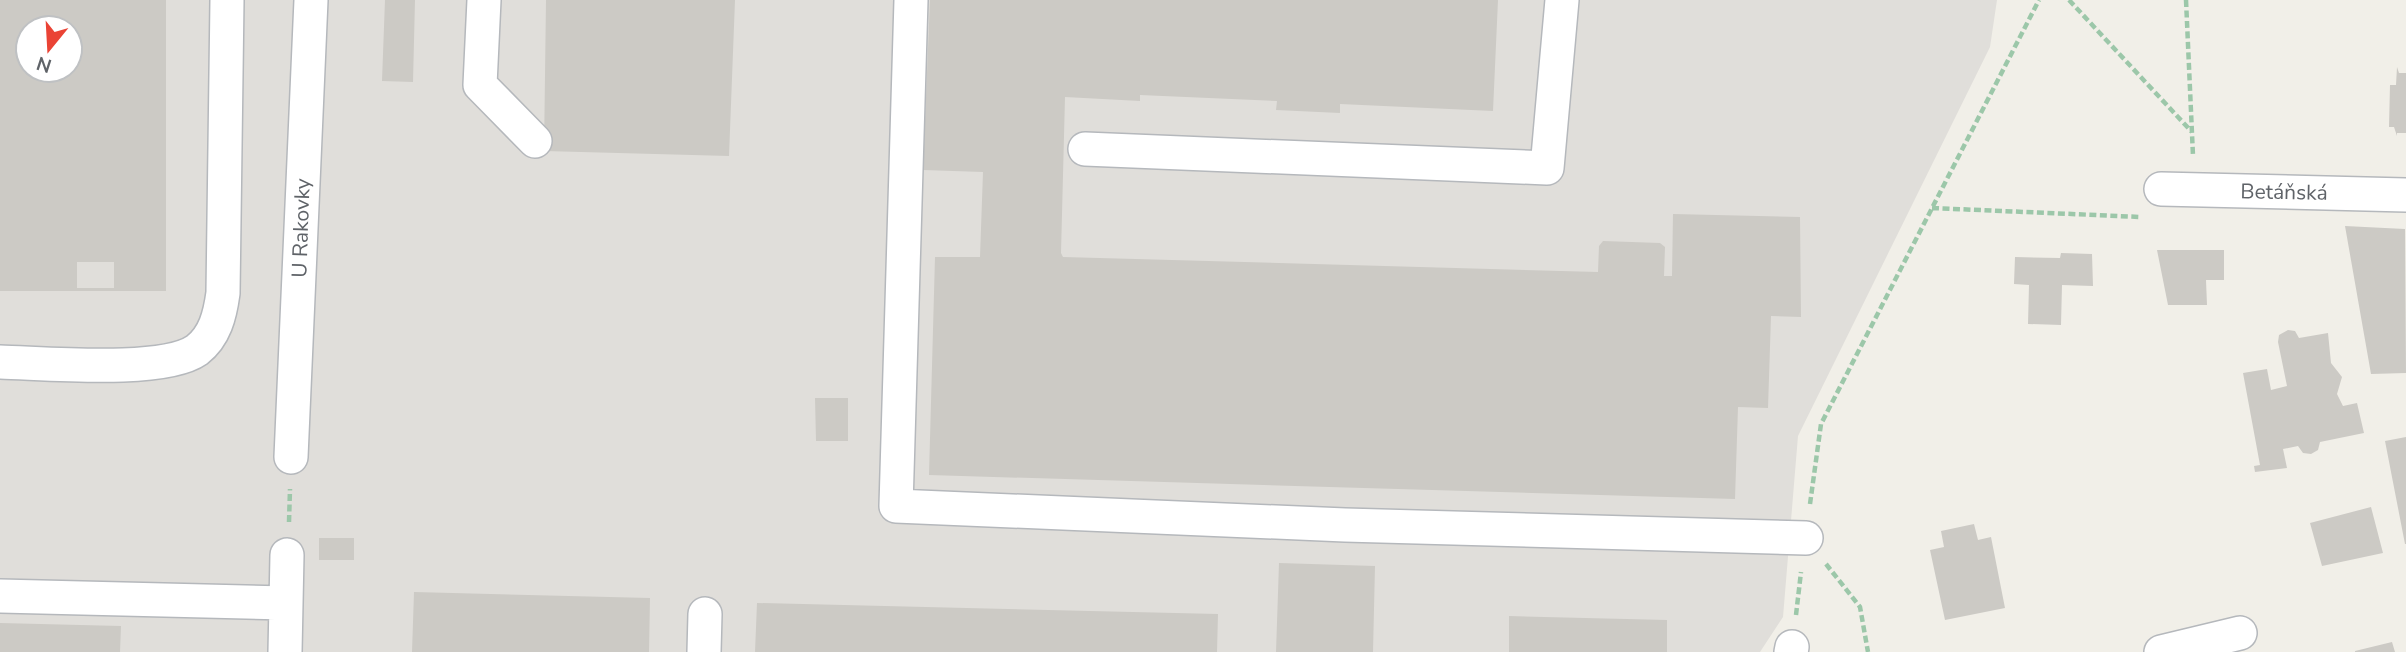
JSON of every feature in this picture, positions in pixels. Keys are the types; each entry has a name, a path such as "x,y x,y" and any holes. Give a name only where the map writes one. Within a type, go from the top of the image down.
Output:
{"street":[{"path":"0,362 155,364 187,356 208,340 216,326 223,293 227,0"},
{"name":"U Rakovky","path":"291,457 311,0"},
{"path":"484,0 480,85 536,141"},
{"path":"911,0 896,506 1345,525 1806,538"},
{"path":"1085,149 1547,168 1562,0"},
{"name":"Betáňská","path":"2161,189 2406,195"},
{"path":"285,652 287,555"},
{"path":"0,596 286,603"},
{"path":"704,652 705,614"},
{"path":"2161,652 2241,633"}],"path":[{"path":"1791,650 1821,424 2039,0"},
{"path":"2069,0 2192,132"},
{"path":"2186,0 2193,156 2216,190"},
{"path":"287,555 291,457"},
{"path":"1806,538 1860,607 1868,652"}],"shaded area":[{"path":"0,0 1997,0 1990,47 1798,436 1783,617 1760,652 0,652"}],"building":[{"path":"0,0 166,0 166,291 0,291","holes":["77,262 114,262 114,288 77,288"]},
{"path":"385,0 415,0 413,82 382,81"},
{"path":"546,0 735,0 729,156 544,151"},
{"path":"930,0 1498,0 1493,111 1340,104 1340,113 1276,110 1277,101 1140,95 1140,101 1065,97 1061,253 1063,257 1598,272 1599,246 1603,241 1660,243 1665,247 1664,276 1672,276 1673,214 1800,217 1801,317 1771,316 1768,408 1738,407 1735,499 929,475 935,257 980,257 983,172 923,170"},
{"path":"2397,67 2399,73 2406,73 2406,133 2397,133 2397,136 2394,127 2389,127 2390,85 2396,85"},
{"path":"2345,226 2405,229 2406,373 2371,374"},
{"path":"2157,250 2224,250 2224,280 2206,280 2207,305 2168,305"},
{"path":"2061,253 2092,254 2093,286 2062,285 2061,325 2028,324 2029,285 2014,284 2015,257 2060,258"},
{"path":"2288,330 2295,331 2299,338 2328,333 2331,363 2342,377 2337,394 2343,406 2357,403 2364,433 2320,442 2318,450 2311,454 2303,453 2298,446 2283,449 2287,468 2255,472 2254,466 2260,465 2243,373 2267,369 2271,390 2287,386 2278,342 2279,335"},
{"path":"815,398 848,398 848,441 816,441"},
{"path":"2406,437 2406,544 2405,544 2385,441"},
{"path":"2371,507 2383,553 2322,566 2310,523"},
{"path":"1974,524 1978,540 1991,537 2005,608 1945,620 1930,550 1944,547 1941,531"},
{"path":"319,538 354,538 354,560 319,560"},
{"path":"1279,563 1375,566 1373,652 1276,652"},
{"path":"414,592 650,598 649,652 412,652"},
{"path":"757,603 1218,614 1217,652 755,652"},
{"path":"1509,616 1667,620 1667,652 1509,652"},
{"path":"0,623 121,626 120,652 0,652"},
{"path":"2392,642 2395,652 2355,652 2355,651"}]}
